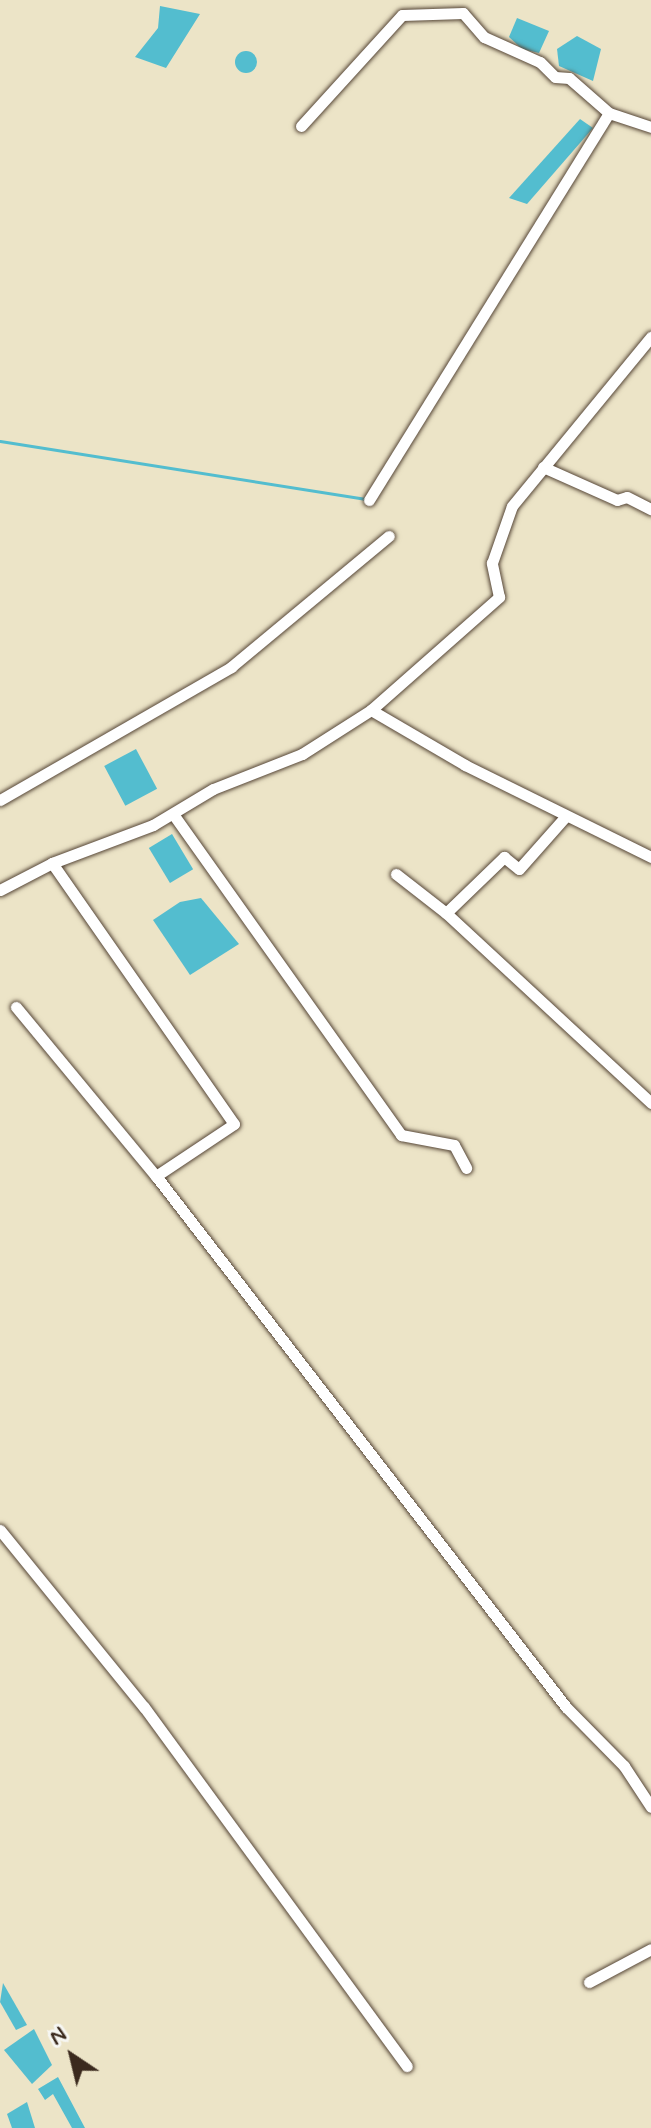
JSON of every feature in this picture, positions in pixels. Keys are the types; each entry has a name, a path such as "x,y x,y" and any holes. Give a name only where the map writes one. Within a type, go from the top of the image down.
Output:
{"street":[{"path":"301,126 396,20 420,13 470,16 484,37 540,62 555,77 569,78 609,113 651,127"},
{"path":"369,500 609,113"},
{"path":"0,890 52,863 173,814 213,789 302,754 371,710 499,597 492,563 497,539 512,506 651,337"},
{"path":"543,467 617,500 627,497 651,509"},
{"path":"0,800 231,667 389,536"},
{"path":"371,710 565,817 651,857"},
{"path":"173,814 401,1135 454,1145 466,1168"},
{"path":"446,913 504,857 519,869 565,817"},
{"path":"52,863 234,1124 156,1176"},
{"path":"396,874 446,913 651,1103"},
{"path":"16,1007 156,1176 566,1707 624,1766 651,1807"},
{"path":"0,1530 144,1707 407,2066"},
{"path":"589,1982 651,1949"}],"water":[{"path":"160,6 200,14 166,68 135,57 158,28"},
{"path":"517,18 549,31 539,53 522,49 509,37"},
{"path":"577,36 601,49 593,81 559,66 557,49"},
{"path":"242,51 250,51 257,62 250,73 242,73 235,66 235,58"},
{"path":"580,119 593,128 527,204 509,198"},
{"path":"136,749 157,789 125,806 104,766"},
{"path":"172,834 193,869 170,883 149,848"},
{"path":"201,898 239,944 190,975 153,920 180,902"},
{"path":"3,1983 27,2025 16,2030 0,2002"},
{"path":"34,2029 52,2065 32,2084 4,2050"},
{"path":"58,2077 85,2128 72,2128 53,2094 45,2100 38,2089"},
{"path":"27,2102 35,2128 12,2128 7,2114"}],"waterway":[{"path":"0,441 367,499"}]}
